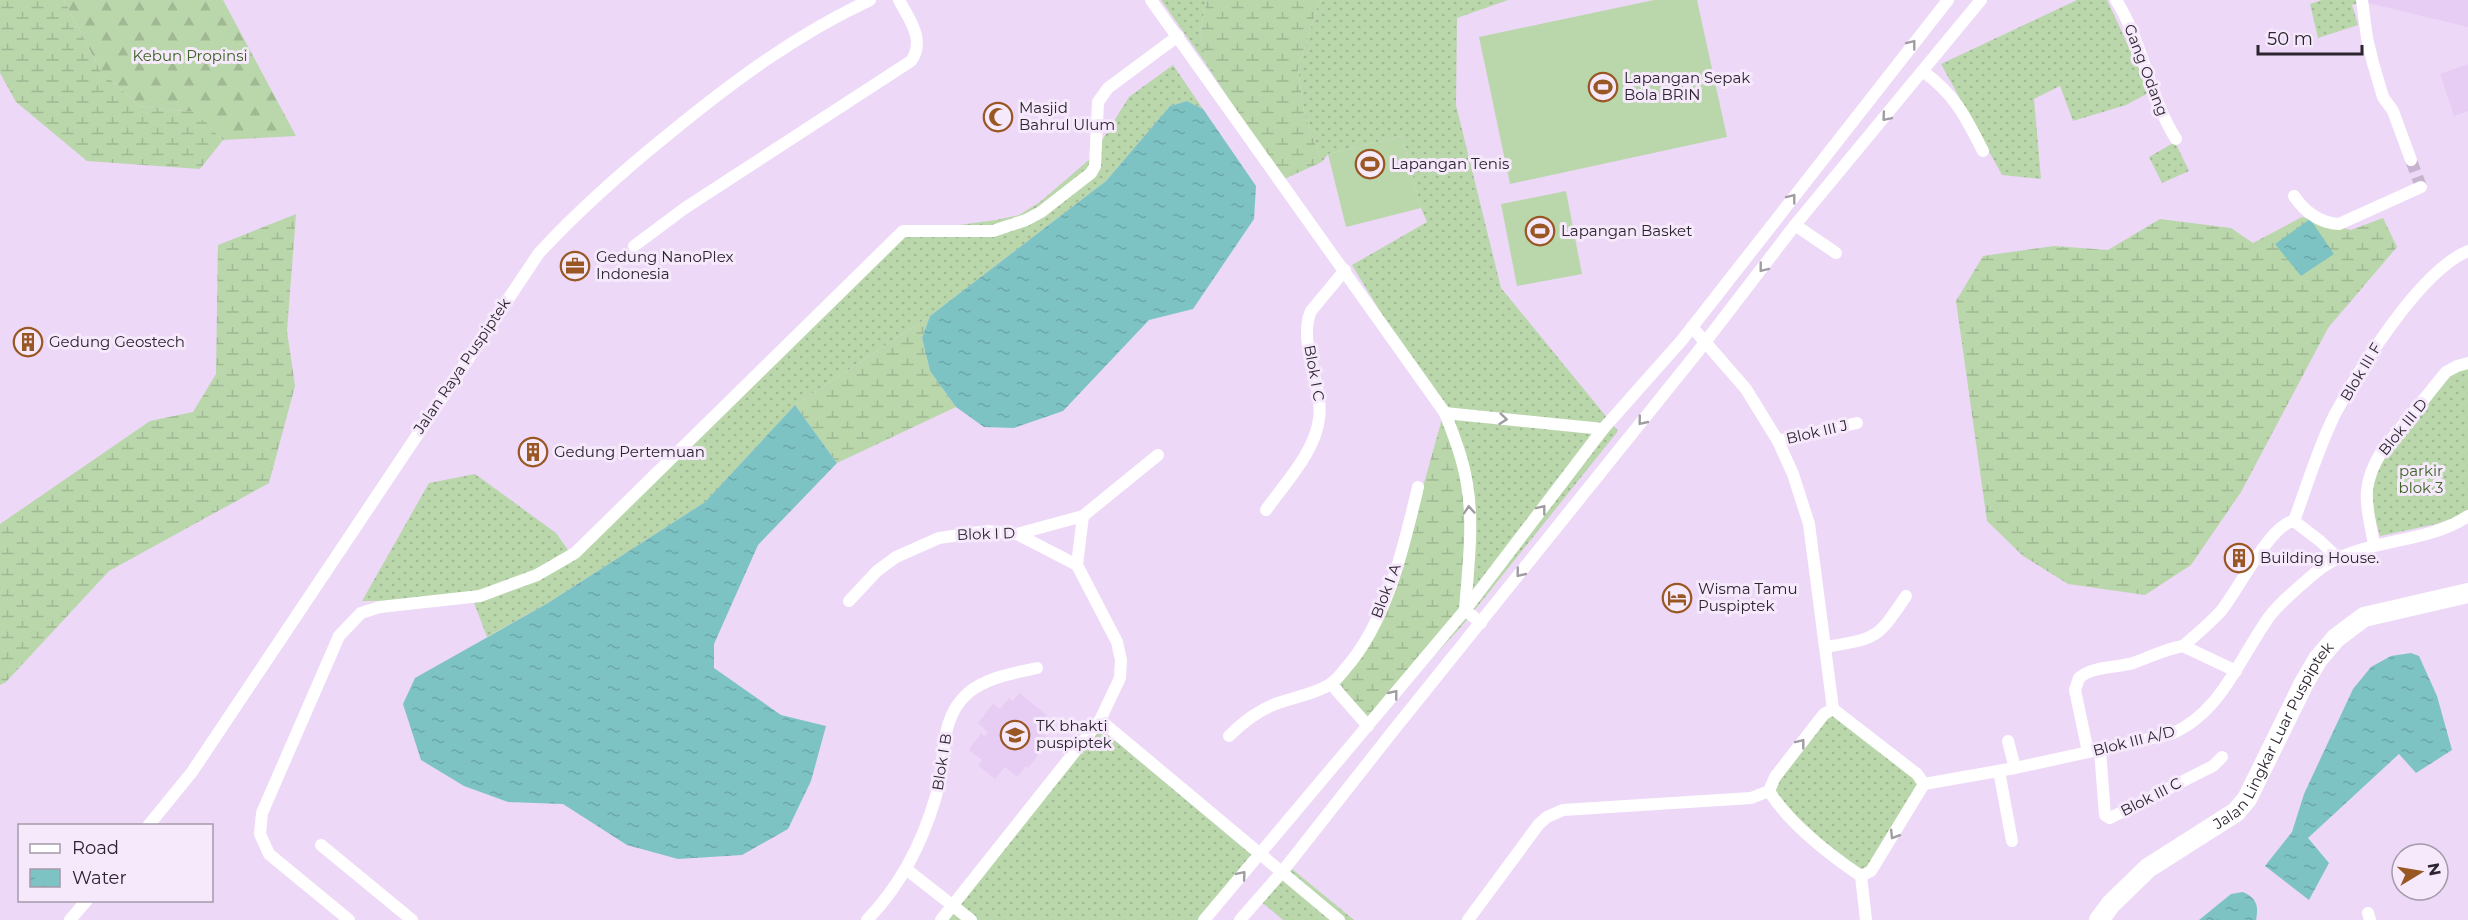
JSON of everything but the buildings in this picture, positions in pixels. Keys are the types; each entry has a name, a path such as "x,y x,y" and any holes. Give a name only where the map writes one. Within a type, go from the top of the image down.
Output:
{"main road":[{"name":"Jalan Lingkar Luar Puspiptek","path":"2099,920 2111,904 2148,868 2236,812 2247,799 2304,682 2318,659 2346,629 2364,617 2468,592"}],"street":[{"name":"Jalan Raya Puspiptek","path":"149,824 192,772 539,253 631,165 716,94 815,28 870,0"},
{"path":"634,246 685,208 911,61 917,39 915,28 899,0"},
{"path":"1151,0 1445,413 1461,457 1467,485 1471,531 1465,610"},
{"path":"1204,920 1465,610 1603,429 1682,340 1948,0"},
{"name":"Gang Odang","path":"2116,0 2125,15 2159,107 2176,139"},
{"path":"2362,0 2367,38 2383,97 2393,111 2412,160"},
{"path":"1240,920 1282,872 1706,342 1795,225 1924,72 1979,1"},
{"path":"349,920 269,854 260,834 262,813 339,636 362,613 380,607 480,596 537,575 575,553 903,231 993,231 1007,227 1041,212 1091,173 1096,159 1098,102 1101,95 1178,36"},
{"path":"1924,72 1944,87 1959,106 1983,151"},
{"path":"2294,196 2302,208 2315,217 2339,224 2421,187"},
{"path":"1795,225 1836,253"},
{"name":"Blok III F","path":"2294,521 2335,414 2382,338 2409,302 2439,271 2457,256 2468,251"},
{"name":"Blok I C","path":"1266,510 1314,438 1319,421 1320,402 1307,339 1307,320 1311,311 1345,270"},
{"path":"1692,327 1746,389 1778,441 1796,482 1809,524 1833,710 1917,774 1924,784 1871,871 1862,876"},
{"path":"1682,340 1696,354"},
{"name":"Blok III D","path":"2374,544 2366,488 2373,465 2446,372 2468,363"},
{"path":"1445,413 1603,429"},
{"name":"Blok III J","path":"1778,441 1857,423"},
{"name":"Blok I D","path":"849,601 877,571 896,556 939,538 987,531 1017,534 1083,516 1158,455"},
{"name":"Blok I A","path":"1229,736 1245,720 1260,711 1331,684 1353,661 1382,607 1405,541 1418,487"},
{"path":"941,920 1100,720 1120,678 1117,642 1077,565 1083,516"},
{"name":"Blok III A/D","path":"1924,784 2015,768 2171,734 2183,729 2209,709 2271,615 2317,571 2374,544 2436,532 2468,516"},
{"path":"2183,646 2220,611 2284,524 2294,521 2339,559"},
{"path":"1017,534 1077,565"},
{"path":"1826,646 1863,640 1883,630 1906,596"},
{"path":"1465,610 1481,623"},
{"path":"2094,751 2075,690 2079,678 2088,673 2132,663 2170,648 2183,646 2236,671"},
{"name":"Blok I B","path":"867,920 906,869 927,825 937,794 944,735 958,704 980,685 1003,676 1037,668"},
{"path":"1331,684 1368,726"},
{"path":"1468,920 1539,824 1552,814 1563,810 1750,798 1769,791 1775,777 1824,714 1833,710"},
{"path":"1100,720 1339,920"},
{"path":"2008,741 2015,768"},
{"name":"Blok III C","path":"2094,751 2105,815 2110,818 2212,766 2222,757"},
{"path":"1999,771 2012,841"},
{"path":"1769,791 1778,806 1838,861 1862,876"},
{"path":"321,845 412,920"},
{"path":"906,869 971,920"},
{"path":"1862,876 1866,920"},
{"path":"70,920 85,902"}],"shaded area":[{"path":"2355,0 2468,0 2468,27"},
{"path":"2468,64 2468,111 2454,116 2440,74"},
{"name":"TK bhakti puspiptek","path":"1019,693 1047,715 1037,729 1048,738 1044,744 1046,745 1028,768 1026,766 1017,777 1005,767 995,779 978,765 982,760 969,750 981,733 985,736 988,732 978,723 993,704 1000,709 1009,698 1013,701"}],"green space":[{"path":"0,0 64,0 100,70 139,106 194,112 223,140 200,169 87,161 16,102 0,73"},
{"name":"Kebun Propinsi","path":"64,0 223,0 296,136 223,140 193,112 139,106 100,70"},
{"path":"1161,0 1207,0 1200,31 1206,64"},
{"path":"1207,0 1322,0 1318,5 1298,69 1304,113 1322,162 1282,180 1206,64 1200,31"},
{"path":"1322,0 1508,0 1457,18 1456,105 1501,288 1618,431 1461,627 1469,552 1443,415 1352,265 1427,222 1421,208 1402,136 1328,154 1322,162 1304,113 1298,69 1318,5"},
{"name":"Lapangan Sepak Bola BRIN","path":"1654,0 1697,0 1727,137 1510,184 1479,37"},
{"path":"2077,0 2107,0 2150,92 2126,105 2073,121 2060,86 2034,99 2041,179 2002,175 1941,64"},
{"path":"2322,0 2358,0 2358,3 2352,5 2358,25 2318,38 2310,4"},
{"path":"1173,65 1203,109 1187,101 1170,106 1106,181 930,316 795,405 705,502 548,603 487,637 473,600 362,601 429,483 475,474 556,533 573,557 899,233 1019,215 1040,202 1091,158 1129,97"},
{"path":"1402,136 1421,208 1346,227 1328,154"},
{"path":"2175,142 2189,171 2162,183 2149,157"},
{"name":"Lapangan Basket","path":"1566,191 1582,274 1517,286 1501,204"},
{"path":"296,214 287,331 295,386 269,483 109,571 6,682 0,685 0,524 150,421 193,412 216,374 218,245"},
{"path":"2302,217 2351,230 2383,218 2397,247 2328,328 2241,492 2191,565 2145,595 2068,584 2023,556 1987,521 1956,301 1983,256 2054,246 2108,250 2160,219 2231,228 2253,243"},
{"path":"930,316 922,338 930,371 956,407 837,463 795,405"},
{"name":"parkir blok 3","path":"2468,366 2468,513 2436,524 2380,536 2369,496 2384,450 2414,425 2451,371"},
{"path":"1443,415 1463,475 1469,552 1461,627 1370,724 1339,683 1393,595"},
{"path":"1833,709 1924,784 1861,876 1769,791"},
{"path":"1101,729 1252,855 1199,920 944,920"},
{"path":"1286,864 1354,920 1283,920 1258,899"}],"water":[{"path":"1187,101 1203,109 1256,186 1254,219 1193,309 1149,320 1063,411 1014,428 984,427 956,407 930,371 922,338 930,316 1106,181 1170,106"},
{"path":"2310,219 2334,254 2301,276 2275,244"},
{"path":"795,405 837,463 758,545 714,644 714,668 781,715 826,726 811,781 788,829 742,855 678,859 627,845 563,804 508,802 464,786 421,760 403,704 415,678 548,603 705,502"},
{"path":"2411,653 2419,656 2437,696 2452,750 2416,773 2399,754 2308,838 2329,863 2309,900 2265,866 2292,832 2304,794 2353,689 2371,667 2391,656"},
{"path":"2243,892 2256,903 2256,920 2199,920 2231,894"}],"tunnel":[{"path":"2411,160 2421,187"}],"place":[{"name":"Lapangan Sepak Bola BRIN","path":"1603,87"},
{"name":"Masjid Bahrul Ulum","path":"998,117"},
{"name":"Lapangan Tenis","path":"1370,164"},
{"name":"Lapangan Basket","path":"1540,231"},
{"name":"Gedung NanoPlex Indonesia","path":"575,266"},
{"name":"Gedung Geostech","path":"28,342"},
{"name":"Gedung Pertemuan","path":"533,452"},
{"name":"Building House.","path":"2239,558"},
{"name":"Wisma Tamu Puspiptek","path":"1677,598"},
{"name":"TK bhakti puspiptek","path":"1015,735"}]}
